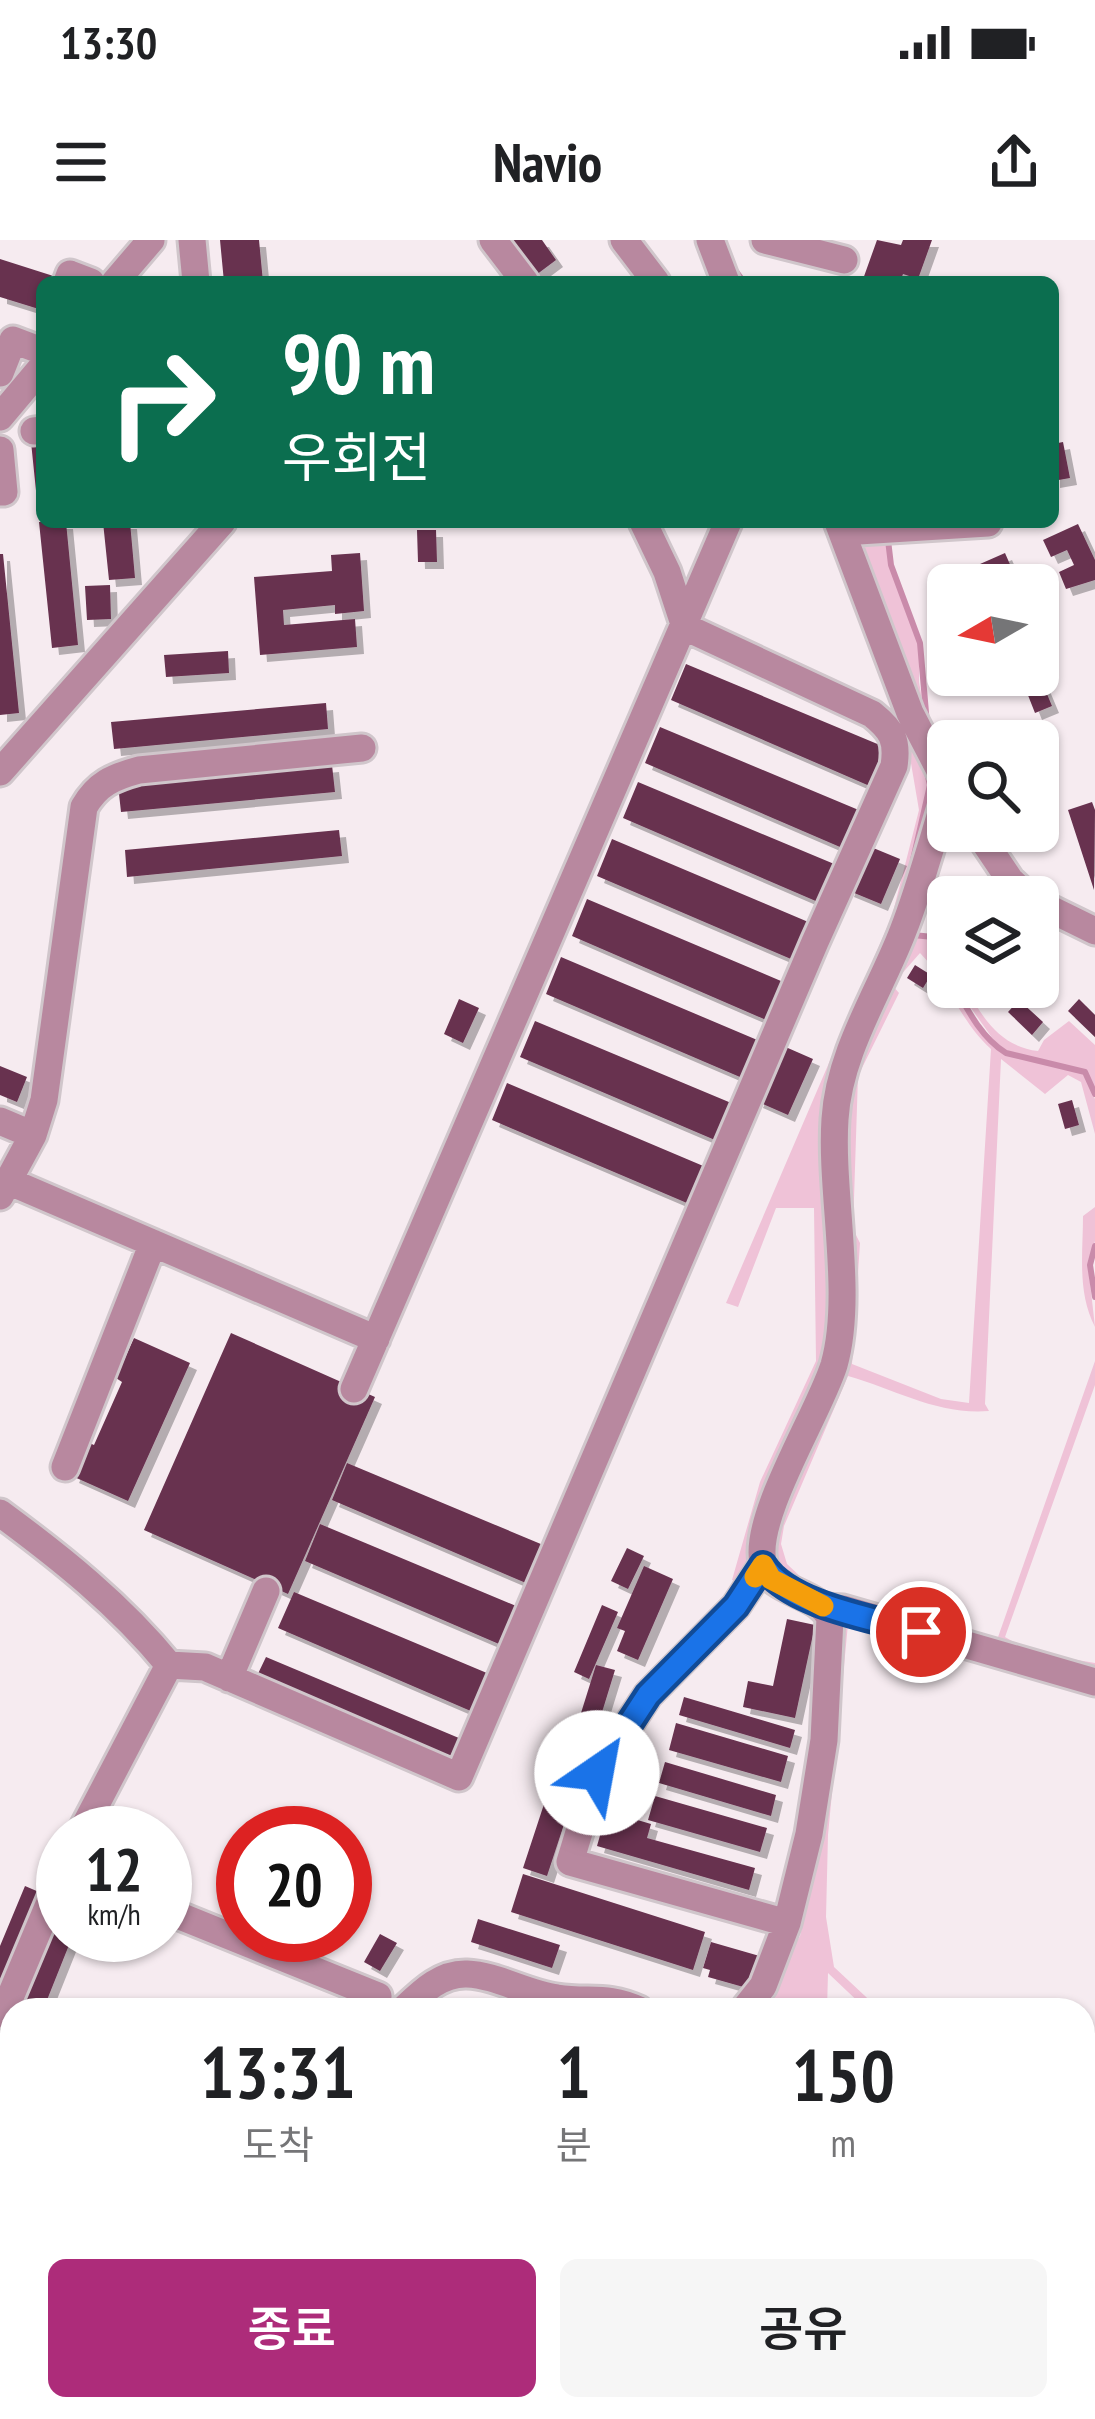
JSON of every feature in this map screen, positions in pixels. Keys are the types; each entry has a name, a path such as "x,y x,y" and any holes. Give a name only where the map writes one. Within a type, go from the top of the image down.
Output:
{"street":[{"path":"120,276 151,240"},
{"path":"191,240 195,276"},
{"path":"493,240 520,276"},
{"path":"623,240 651,276"},
{"path":"710,240 724,276"},
{"path":"765,240 844,260"},
{"path":"0,373 13,340 36,349"},
{"path":"4,405 36,373"},
{"path":"0,450 4,492 0,492"},
{"path":"0,772 216,528"},
{"path":"0,1513 119,1610 169,1665 205,1667 459,1778 894,766 897,746 890,729 872,714 685,627 646,528"},
{"path":"354,1389 726,528"},
{"path":"840,528 927,747"},
{"path":"362,748 139,770 115,776 94,789 83,807 44,1100 33,1135 4,1188 153,1243 376,1340"},
{"path":"928,852 905,926 844,1067 835,1120 840,1280 835,1362 779,1494 762,1549 763,1565 771,1579 825,1608 843,1609 1095,1682"},
{"path":"1059,913 1095,931"},
{"path":"0,1121 33,1135"},
{"path":"65,1467 153,1243"},
{"path":"763,1565 736,1606 648,1695 597,1773 570,1862 787,1923"},
{"path":"229,1678 266,1591"},
{"path":"754,1998 763,1986 787,1923 808,1834 824,1740 830,1618 825,1608"},
{"path":"95,1806 169,1665"},
{"path":"192,1921 379,1998"},
{"path":"10,1998 36,1935"},
{"path":"402,1998 438,1981 468,1974 556,1998"}],"shaded area":[{"path":"826,528 832,528 927,759 927,835 831,1087 830,1358 763,1513 739,1583 732,1580 760,1482 816,1361 814,1208 776,1208 738,1307 726,1303 892,916 919,810 907,740"},
{"path":"886,538 889,564 919,645 926,721 860,544"},
{"path":"913,937 927,937 927,961 920,953 892,985 899,993 858,1076 853,1229 860,1243 852,1364 941,1399 969,1403 991,1049 959,1008 966,1008 982,1033 1005,1055 1084,1073 1095,1099 1095,1134 1081,1082 1068,1075 1045,1094 1001,1059 985,1404 989,1411 934,1405 848,1376 784,1526 781,1544 787,1564 804,1580 839,1597 997,1640 1095,1361 1095,1385 1005,1637 1031,1652 1095,1663 1095,1675 826,1601 783,1573 773,1556 773,1537 824,1409 853,1073"},
{"path":"971,1008 978,1008 1013,1044 1038,1051 1044,1040 1069,1021 1095,1045 1095,1089 1086,1070 1006,1052"},
{"path":"1095,1207 1095,1241 1088,1265 1095,1327 1083,1287 1082,1259 1083,1216"},
{"path":"839,1616 848,1624 828,1835 826,1917 834,1967 867,1998 854,1998 828,1973 827,1998 763,1998 800,1936 816,1865"}],"building":[{"path":"220,240 259,240 262,276 223,276"},
{"path":"503,240 542,240 556,260 530,276"},
{"path":"877,240 901,245 903,240 932,240 919,276 864,276"},
{"path":"0,259 53,276 36,276 36,308 0,297"},
{"path":"36,431 36,491 30,432"},
{"path":"1063,442 1070,478 1059,480 1059,443"},
{"path":"1078,524 1095,560 1095,580 1066,589 1059,572 1074,565 1067,550 1051,557 1043,540"},
{"path":"40,528 67,528 78,645 52,648"},
{"path":"104,528 131,528 135,578 109,580"},
{"path":"417,530 436,530 437,562 418,562"},
{"path":"360,553 364,611 335,614 335,605 283,610 284,625 355,619 357,647 260,655 254,577 332,571 331,555"},
{"path":"1005,553 1010,564 980,564"},
{"path":"0,554 19,713 0,715"},
{"path":"110,585 111,619 87,620 85,586"},
{"path":"228,651 229,673 166,677 164,655"},
{"path":"686,664 887,748 872,787 671,700"},
{"path":"1028,696 1048,696 1052,706 1035,713"},
{"path":"326,703 328,729 114,749 111,722"},
{"path":"660,727 861,811 847,850 645,763"},
{"path":"332,765 335,792 121,812 118,785"},
{"path":"638,782 839,866 825,905 623,818"},
{"path":"1092,802 1095,810 1094,890 1068,810"},
{"path":"339,830 342,856 127,877 125,850"},
{"path":"612,839 813,924 798,962 597,876"},
{"path":"866,845 900,859 881,904 847,890"},
{"path":"587,899 788,984 773,1023 572,936"},
{"path":"561,957 762,1042 747,1080 546,994"},
{"path":"915,965 927,972 923,988 907,978"},
{"path":"459,999 479,1008 463,1043 444,1034"},
{"path":"1079,999 1095,1015 1095,1037 1068,1011"},
{"path":"1028,1008 1043,1022 1032,1035 1008,1012"},
{"path":"535,1021 736,1105 722,1143 520,1057"},
{"path":"781,1045 813,1059 788,1115 756,1101"},
{"path":"0,1066 27,1077 17,1102 0,1095"},
{"path":"507,1083 708,1168 694,1206 492,1120"},
{"path":"1072,1100 1079,1125 1065,1129 1058,1104"},
{"path":"231,1333 375,1397 288,1594 144,1530"},
{"path":"134,1338 190,1363 128,1501 72,1476 87,1442 94,1445 122,1382 116,1378"},
{"path":"347,1463 548,1547 533,1586 332,1500"},
{"path":"320,1524 521,1608 506,1647 305,1561"},
{"path":"627,1548 644,1556 628,1589 611,1581"},
{"path":"644,1566 673,1579 638,1660 617,1651 625,1631 617,1628"},
{"path":"294,1592 494,1676 480,1715 278,1628"},
{"path":"602,1605 618,1612 589,1679 574,1672"},
{"path":"787,1619 815,1625 795,1718 743,1707 748,1681 773,1686"},
{"path":"266,1657 466,1741 455,1769 254,1682"},
{"path":"596,1665 615,1670 595,1735 576,1729"},
{"path":"684,1697 795,1730 790,1748 679,1715"},
{"path":"676,1723 788,1756 781,1782 669,1750"},
{"path":"564,1733 588,1741 571,1796 539,1786 546,1761 555,1764"},
{"path":"665,1762 776,1795 771,1816 659,1783"},
{"path":"547,1795 571,1803 547,1876 523,1868"},
{"path":"655,1796 767,1828 760,1852 648,1820"},
{"path":"607,1811 651,1824 647,1838 755,1868 749,1890 597,1846"},
{"path":"523,1874 705,1932 693,1970 511,1912"},
{"path":"25,1886 36,1891 0,1986 0,1946"},
{"path":"478,1919 560,1945 552,1968 471,1942"},
{"path":"380,1934 397,1943 380,1971 364,1962 372,1962 372,1948"},
{"path":"711,1942 763,1957 754,1990 708,1977 710,1970 703,1968"},
{"path":"37,1962 62,1962 48,1998 22,1998"}],"waterway":[{"path":"732,266 740,276"},
{"path":"888,540 891,565 920,643 927,724"},
{"path":"913,860 930,785 926,768"},
{"path":"913,935 927,936"},
{"path":"967,1008 997,1047 1085,1072 1095,1094"},
{"path":"1095,1246 1090,1265 1095,1297"}],"slow traffic":[{"path":"755,1577 763,1565 771,1579 823,1606"}],"route":[{"path":"597,1773 648,1695 736,1606 763,1565 771,1579 825,1608 921,1632"}]}
